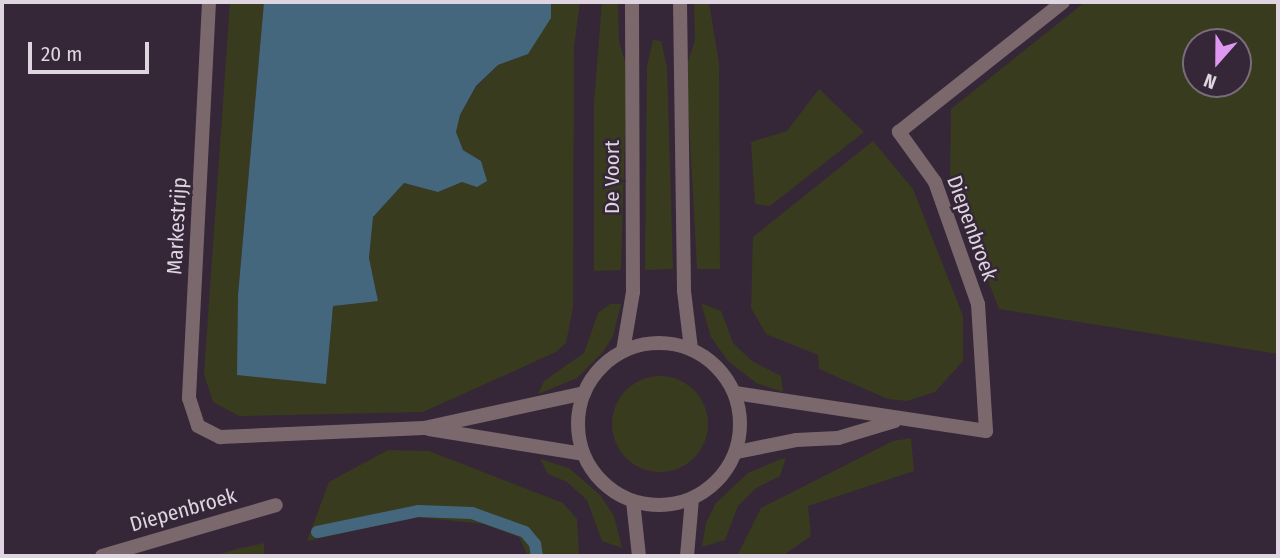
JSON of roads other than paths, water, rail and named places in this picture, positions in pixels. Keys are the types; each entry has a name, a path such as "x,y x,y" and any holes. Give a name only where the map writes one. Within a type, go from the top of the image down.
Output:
{"street":[{"name":"Markestrijp","path":"209,2 189,398 198,426 220,437 424,428"},
{"name":"De Voort","path":"623,351 633,292 632,2"},
{"path":"680,2 684,292 691,349"},
{"name":"Diepenbroek","path":"897,420 986,431 978,304 935,182 899,132 1063,2"},
{"path":"669,343 691,349 724,375 735,393 741,423 737,452 711,488 692,499 663,506 633,502 612,491 583,454 578,433 584,393 600,368 623,351 669,343"},
{"path":"424,428 584,393"},
{"path":"735,393 846,407 897,420"},
{"path":"737,452 796,439 838,438 897,420"},
{"path":"424,428 583,454"},
{"path":"687,556 692,499"},
{"path":"633,502 639,556"},
{"name":"Diepenbroek","path":"102,556 276,505"}],"water":[{"path":"264,2 551,2 551,18 528,54 498,65 476,86 460,115 456,132 463,150 481,161 487,181 477,187 462,182 438,192 404,183 373,217 369,258 378,301 333,306 326,384 237,375 238,295"}],"waterway":[{"path":"317,532 418,511 472,513 525,532 535,544 537,556"}]}
